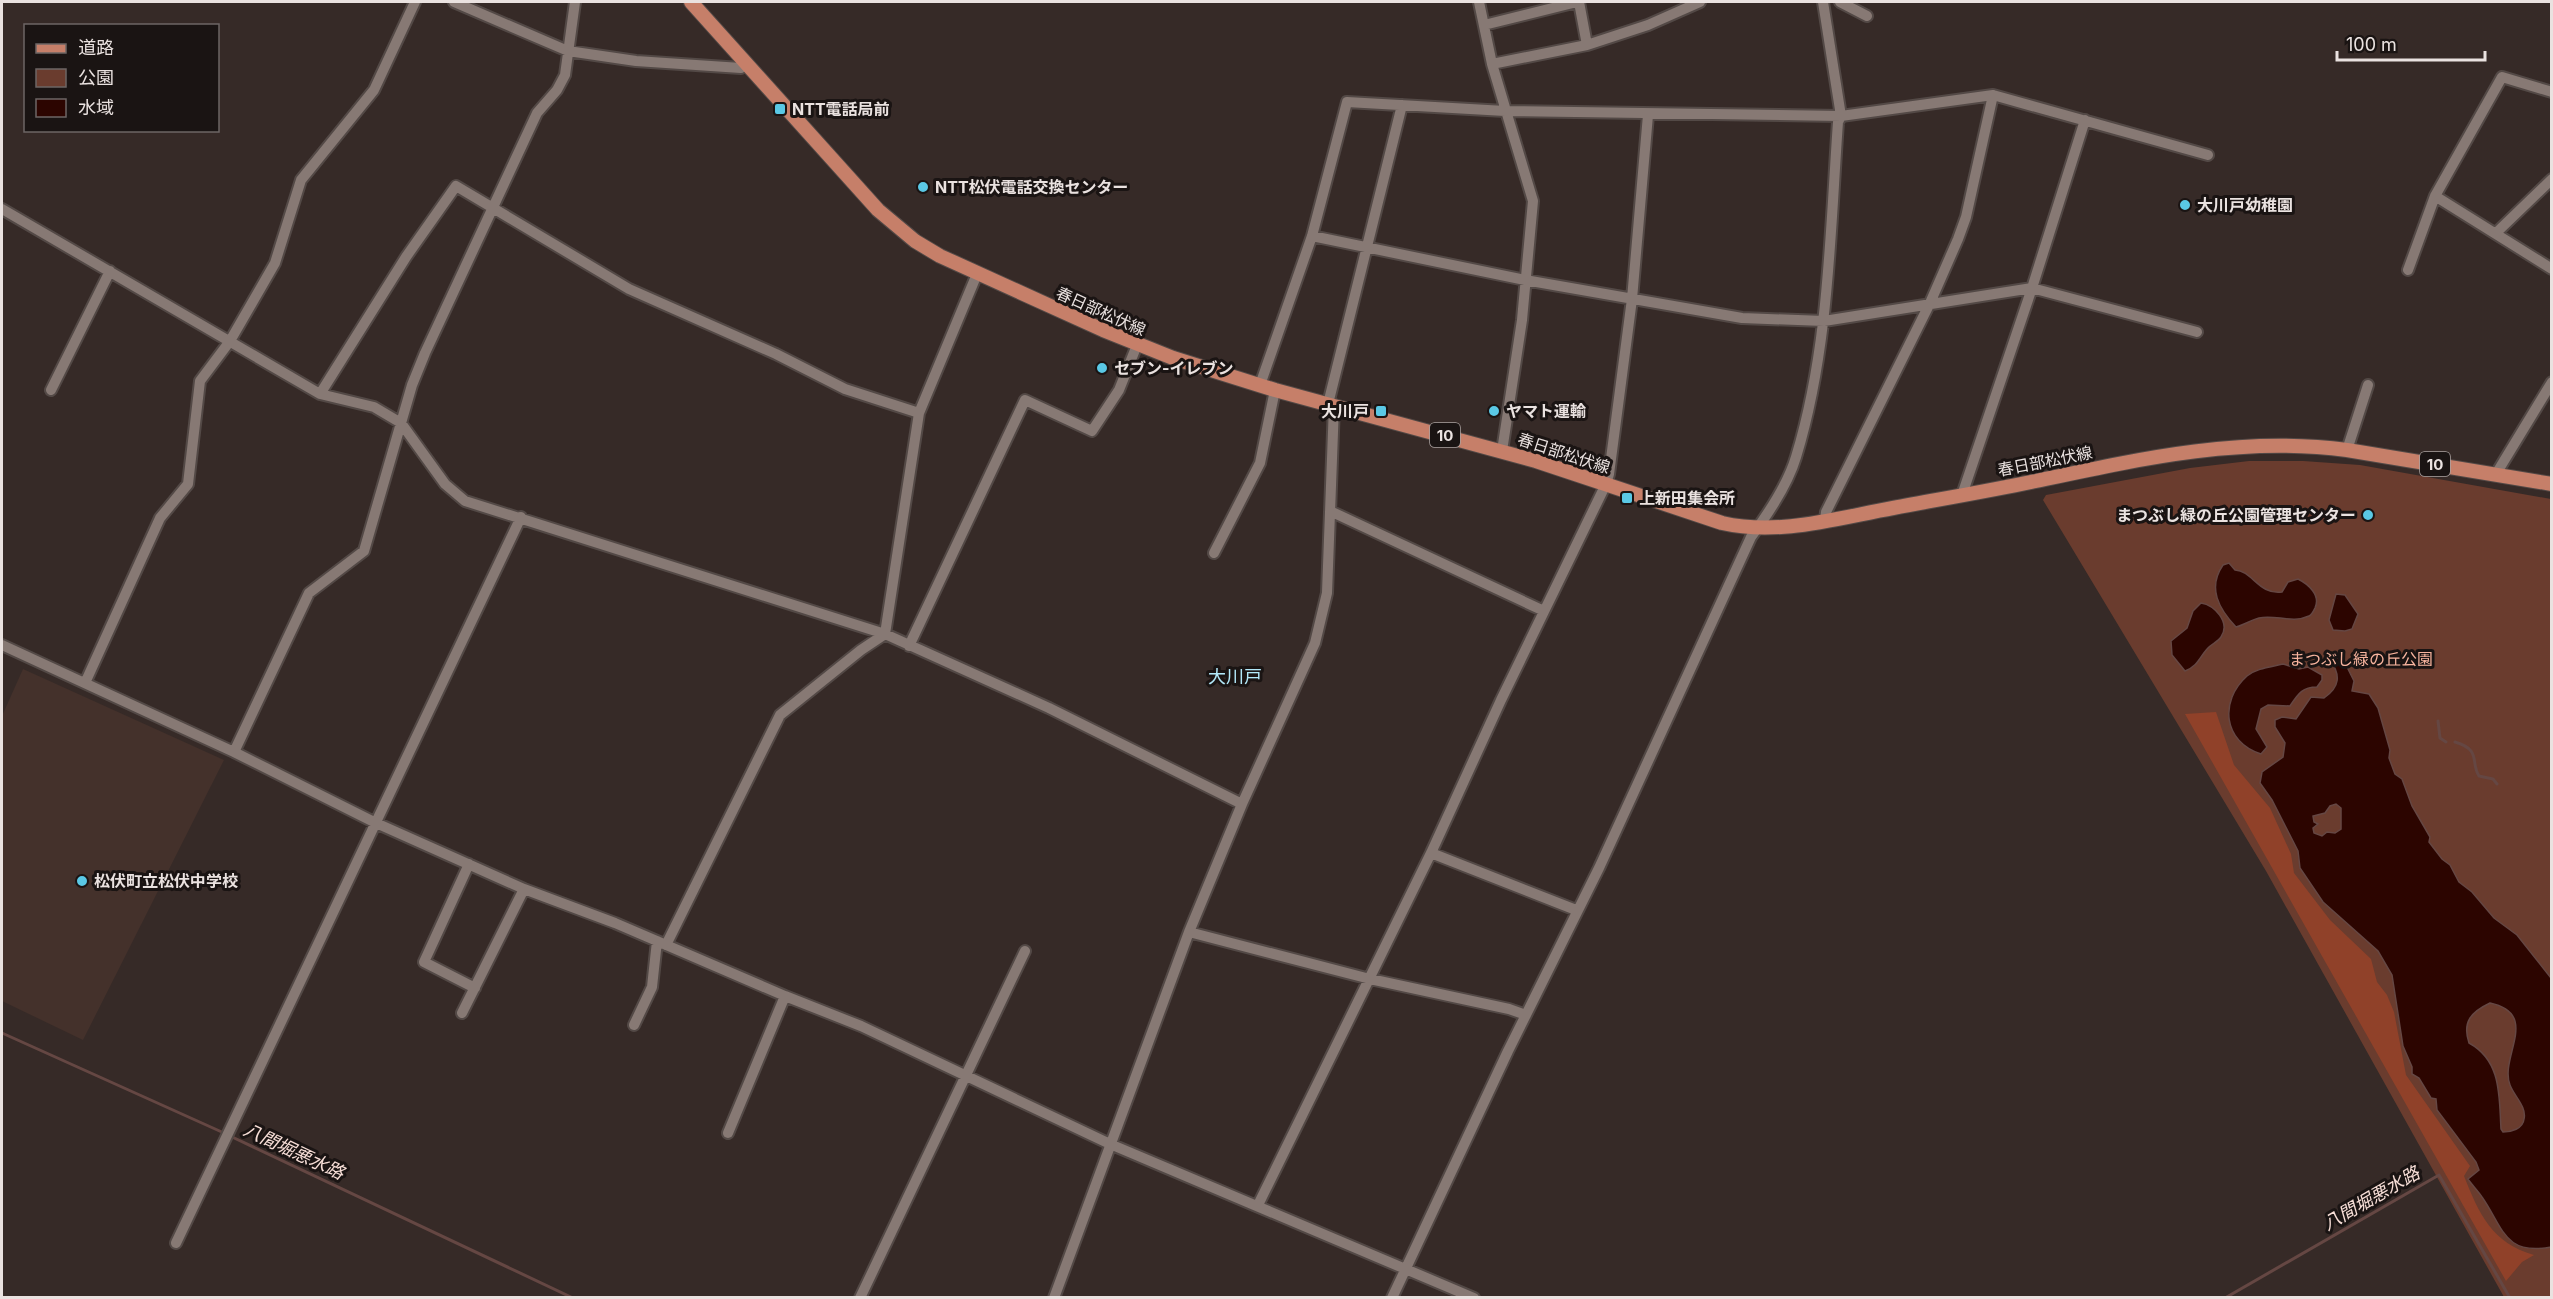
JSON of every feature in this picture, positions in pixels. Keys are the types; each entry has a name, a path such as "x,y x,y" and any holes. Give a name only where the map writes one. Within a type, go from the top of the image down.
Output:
{"main road":[{"name":"春日部松伏線","path":"691,2 857,188 893,224 923,246 977,274 1137,345 1275,390 1502,451 1606,484 1689,514 1742,528 1757,529 1825,520 2202,449 2281,444 2347,450 2552,484"}],"street":[{"path":"85,683 160,518 188,484 200,381 230,341 275,263 301,180 374,90 415,2"},
{"path":"454,2 568,51 636,62 741,68"},
{"path":"234,752 309,593 364,551 400,423 425,353 537,113 565,75 575,2"},
{"path":"1479,2 1492,64 1533,201 1522,320 1502,451"},
{"path":"1484,25 1578,2 1587,45"},
{"path":"1492,64 1587,45 1648,25 1700,2"},
{"path":"1392,1298 1576,910 1599,868 1741,558 1796,459 1816,380 1824,321 1838,122 1841,116 1823,2"},
{"path":"1840,2 1867,16"},
{"path":"2408,270 2435,196 2502,77 2552,92"},
{"path":"1825,520 1826,512 1930,303 1966,216 1993,95"},
{"path":"1260,385 1312,236 1347,102 1505,111 1648,115 1841,116 1993,95 2208,155"},
{"path":"1054,1298 1189,932 1242,804 1315,643 1327,593 1331,404 1402,105"},
{"path":"1258,1205 1431,853 1500,700 1606,484 1632,299 1648,115"},
{"path":"1962,495 2032,288 2085,120"},
{"path":"2496,233 2552,179"},
{"path":"320,394 406,257 456,186 629,289 776,354 845,389 919,413"},
{"path":"2435,196 2552,269"},
{"path":"2,209 320,394 374,407 400,423 445,484 465,501 885,634 1048,708 1242,804"},
{"path":"1312,236 1525,280 1742,318 1824,321 2032,288 2197,332"},
{"path":"51,390 110,271"},
{"path":"633,1024 652,987 662,943 780,715 861,650 885,634 919,413 977,274"},
{"path":"909,646 1025,400 1092,431 1119,390 1137,345"},
{"path":"2496,474 2552,382"},
{"path":"2347,450 2368,385"},
{"path":"1214,553 1260,463 1275,390"},
{"path":"1330,511 1544,611"},
{"path":"176,1243 521,517"},
{"path":"2,645 234,752 376,823 524,889 662,943 861,1026 1110,1144 1474,1298"},
{"path":"1431,853 1576,910"},
{"path":"469,864 424,962 475,988"},
{"path":"462,1013 524,889"},
{"path":"1189,932 1370,979 1509,1009 1526,1015"},
{"path":"860,1298 1025,951"},
{"path":"728,1133 785,996"}],"shaded area":[{"name":"松伏町立松伏中学校","path":"23,669 224,760 83,1040 2,1001 2,716"},
{"path":"2216,712 2234,765 2270,808 2291,854 2294,873 2330,920 2371,959 2377,982 2387,995 2394,1012 2406,1075 2470,1166 2464,1176 2482,1215 2497,1235 2507,1243 2534,1255 2522,1262 2506,1281 2185,714"}],"green space":[{"name":"まつぶし緑の丘公園","path":"2249,461 2303,461 2360,465 2551,499 2551,1297 2504,1297 2266,871 2043,500 2046,495 2190,468"}],"water":[{"path":"2229,563 2235,570 2247,574 2261,587 2274,592 2282,592 2288,582 2298,579 2302,581 2315,594 2316,603 2313,612 2309,616 2296,619 2259,618 2236,627 2220,606 2216,590 2218,574 2223,565"},
{"path":"2336,594 2345,595 2358,614 2352,629 2333,630 2329,620"},
{"path":"2201,603 2211,607 2220,615 2224,631 2220,639 2185,671 2172,655 2171,641 2187,628 2193,611"},
{"path":"2334,657 2343,659 2354,681 2352,691 2369,694 2378,708 2390,750 2389,758 2395,774 2402,779 2412,806 2430,837 2429,842 2442,859 2450,865 2459,882 2472,892 2494,918 2517,935 2551,978 2551,1247 2535,1249 2514,1243 2507,1237 2468,1179 2479,1170 2476,1162 2437,1110 2436,1099 2431,1098 2419,1078 2412,1074 2412,1067 2403,1046 2392,975 2378,951 2323,902 2300,868 2298,851 2272,800 2260,783 2262,772 2283,757 2285,743 2275,727 2275,720 2282,717 2296,719 2311,697 2324,698 2333,690 2337,676 2330,660","holes":["2336,804 2341,808 2341,829 2335,833 2327,832 2322,836 2314,833 2313,828 2318,824 2314,822 2313,816 2325,813 2330,806","2490,1003 2505,1009 2513,1017 2516,1026 2508,1074 2510,1085 2522,1106 2524,1115 2521,1125 2506,1132 2501,1129 2499,1092 2493,1070 2488,1060 2469,1043 2467,1036 2468,1023 2473,1014"]},
{"path":"2283,664 2299,669 2308,667 2322,675 2322,680 2317,687 2301,692 2290,706 2268,705 2261,709 2256,729 2267,747 2261,754 2248,748 2232,731 2229,709 2238,686 2247,676 2260,669"}],"waterway":[{"path":"2438,721 2440,738 2446,742"},
{"path":"2455,742 2463,745 2472,753 2479,776 2493,779 2497,784"},
{"name":"八間堀悪水路","path":"2,1033 224,1133"},
{"name":"八間堀悪水路","path":"230,1136 573,1298"},
{"name":"八間堀悪水路","path":"2225,1298 2439,1175 2510,1298"}],"place":[{"name":"NTT電話局前","path":"780,109"},
{"name":"NTT松伏電話交換センター","path":"923,187"},
{"name":"大川戸幼稚園","path":"2185,205"},
{"name":"セブン-イレブン","path":"1102,368"},
{"name":"大川戸","path":"1381,411"},
{"name":"ヤマト運輸","path":"1494,411"},
{"name":"上新田集会所","path":"1627,498"},
{"name":"まつぶし緑の丘公園管理センター","path":"2368,515"},
{"name":"松伏町立松伏中学校","path":"82,881"}],"district":[{"name":"大川戸","path":"1235,676"}]}
